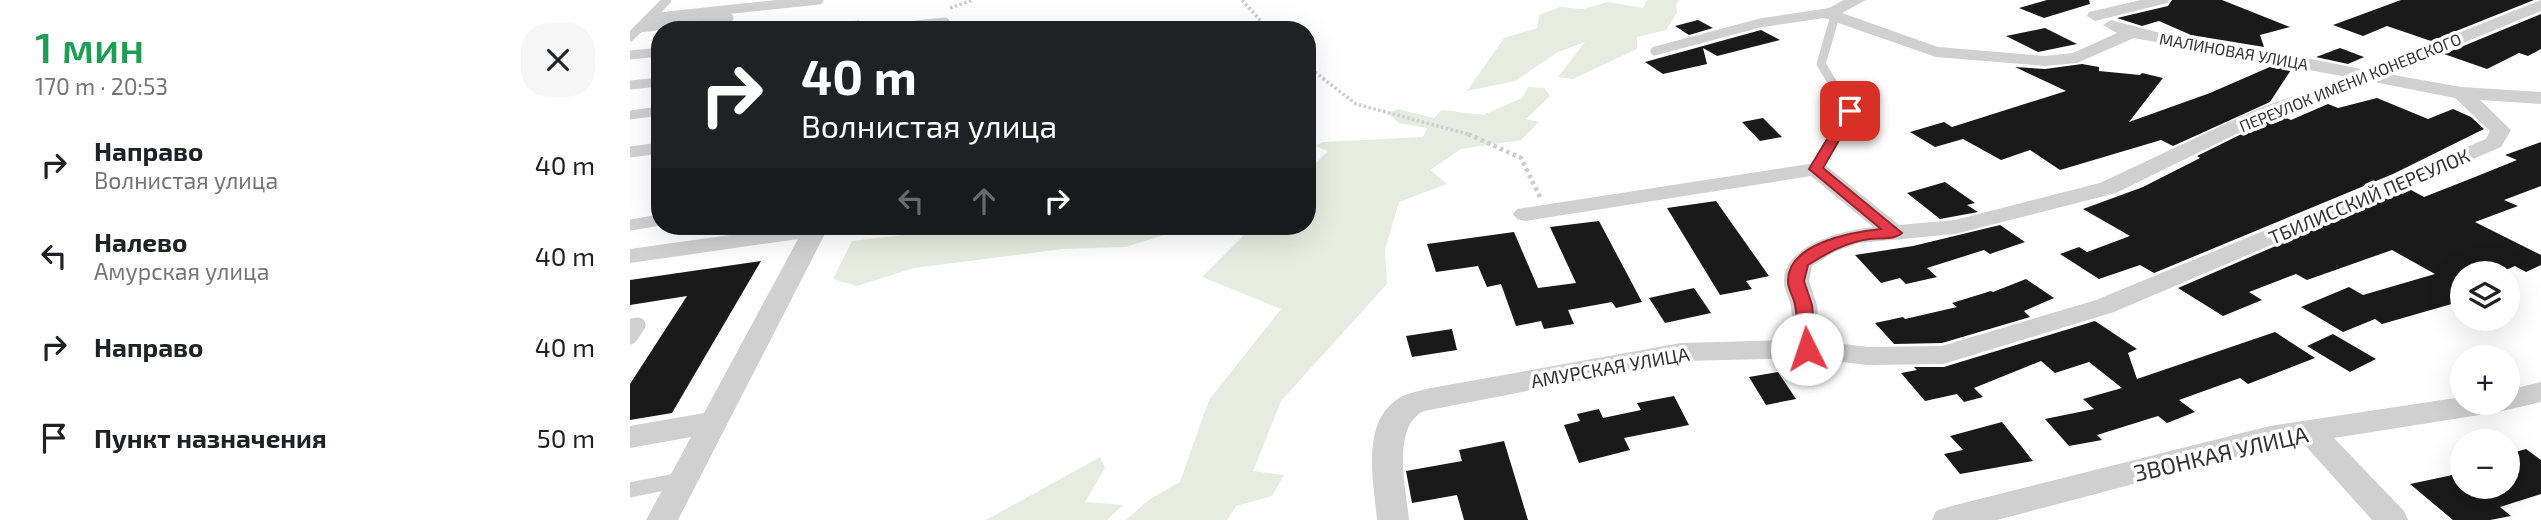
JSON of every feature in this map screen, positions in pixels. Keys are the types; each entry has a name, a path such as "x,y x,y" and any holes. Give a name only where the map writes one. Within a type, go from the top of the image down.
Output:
{"street":[{"path":"1831,15 1858,0"},
{"name":"МАЛИНОВАЯ УЛИЦА","path":"2161,0 2103,21 2130,33 2246,51 2364,77 2461,93"},
{"name":"ПЕРЕУЛОК ИМЕНИ КОНЕВСКОГО","path":"1807,349 1804,305 1796,281 1801,263 1825,247 1855,236 1955,227 2108,188 2264,113 2364,77 2541,5"},
{"path":"1831,15 1936,52 2045,61 2077,58 2130,33"},
{"path":"2461,93 2541,98"},
{"name":"ТБИЛИССКИЙ ПЕРЕУЛОК","path":"2105,306 2494,143 2501,130 2461,93"},
{"path":"1536,212 1816,169 1894,233"},
{"path":"630,257 771,235"},
{"path":"662,520 812,235"},
{"name":"АМУРСКАЯ УЛИЦА","path":"1393,520 1388,448 1392,422 1405,408 1431,398 1682,352 1807,349 1868,356 1943,355 2105,306"},
{"path":"2520,397 2541,392"},
{"name":"ЗВОНКАЯ УЛИЦА","path":"1948,520 2270,437 2450,409"},
{"path":"630,438 713,422"},
{"path":"2310,431 2392,520"}],"lane":[{"path":"630,37 667,0"},
{"path":"649,18 820,0"},
{"path":"1655,51 1745,24 1776,18 1831,15 1821,64 1850,111 1816,169"},
{"path":"702,21 729,18"},
{"path":"639,28 651,27"},
{"path":"630,55 651,53"},
{"path":"630,85 651,83"},
{"path":"630,115 651,112"},
{"path":"630,152 651,149"},
{"path":"630,225 651,222"},
{"path":"630,327 638,325 630,337"},
{"path":"630,490 683,480"}],"path":[{"path":"1242,0 1261,21"},
{"path":"1316,73 1356,104 1464,132 1521,159 1536,212"}],"shaded area":[{"path":"1647,0 1679,0 1676,5 1677,13 1666,30 1637,37 1637,49 1573,79 1558,77 1585,42 1558,52 1515,81 1467,91 1504,38 1537,28 1539,15 1560,7 1583,9 1608,2 1643,8"},
{"path":"1528,87 1544,88 1550,96 1526,119 1539,122 1521,140 1461,149 1430,170 1447,184 1399,202 1385,250 1387,284 1281,401 1253,471 1284,475 1272,496 1236,506 1227,520 1126,520 1150,499 1180,482 1209,400 1281,309 1202,277 1244,235 1316,235 1316,163 1328,151 1316,146 1323,142 1423,137 1427,128 1399,123 1388,113 1398,109 1434,118 1442,110 1483,115 1522,98"},
{"path":"902,235 1164,235 1126,247 1062,249 914,268 857,286 833,279 852,241"},
{"path":"1100,457 1105,468 1085,502 1123,505 1107,520 986,520"}],"building":[{"path":"2047,0 2089,0 2090,4 2044,18 2019,8"},
{"path":"2172,0 2222,0 2290,27 2260,35 2264,47 2191,35 2159,21 2142,26 2117,18 2168,6"},
{"path":"2401,0 2534,0 2431,41 2387,26 2363,36 2333,25"},
{"path":"2541,14 2541,49 2528,56 2519,53 2487,69 2444,54"},
{"path":"1698,20 1713,28 1689,35 1675,26"},
{"path":"2045,28 2077,44 2038,52 2006,36"},
{"path":"1761,30 1780,40 1717,56 1703,48 1707,64 1663,74 1645,62"},
{"path":"2340,48 2364,57 2348,64 2316,57"},
{"path":"2082,64 2099,67 2099,71 2142,73 2163,78 2129,122 2210,93 2272,66 2291,70 2270,102 2173,146 2161,140 2060,170 2030,150 2001,160 1963,139 1935,147 1910,132 1944,122 1952,127 2066,91 2015,67 2045,69"},
{"path":"2377,98 2428,119 2453,109 2471,117 2484,129 2393,174 2154,273 2140,265 2099,279 2060,254 2079,247 2087,252 2130,236 2083,209 2143,187 2200,158 2197,156 2272,119 2282,116 2291,120 2328,104 2338,108"},
{"path":"1763,118 1782,137 1760,141 1742,122"},
{"path":"2541,142 2541,186 2504,200 2518,206 2475,222 2541,255 2541,265 2526,272 2520,269 2520,261 2450,261 2450,304 2382,324 2375,319 2343,332 2301,307 2349,287 2363,295 2435,274 2392,250 2307,280 2296,274 2249,292 2262,300 2223,316 2178,288 2401,192 2411,190 2424,197 2517,160 2505,155"},
{"path":"1945,182 1975,203 1967,205 1978,212 1940,219 1907,193"},
{"path":"1716,201 1769,276 1746,281 1752,289 1720,295 1667,208"},
{"path":"1599,221 1642,302 1616,308 1612,302 1568,310 1574,324 1544,329 1541,321 1516,326 1501,284 1487,287 1478,266 1436,272 1427,244 1514,232 1538,288 1576,283 1550,227"},
{"path":"2000,225 2025,242 1990,254 1984,250 1927,268 1937,277 1906,284 1900,278 1881,283 1855,255 1913,246"},
{"path":"761,261 672,413 630,420 630,384 687,296 630,305 630,280"},
{"path":"2026,279 2054,298 2024,311 2030,317 1942,343 1894,344 1875,323 1957,307 1952,303 1993,292"},
{"path":"1694,288 1711,313 1665,323 1649,298"},
{"path":"2095,321 2137,349 2128,353 2137,379 2275,332 2315,358 2248,384 2240,378 2179,400 2195,412 2167,423 2158,416 2097,435 2102,440 2069,446 2045,419 2094,409 2083,399 2122,388 2089,362 2055,373 2041,361 1974,388 1983,397 1964,402 1957,394 1925,401 1901,373 1917,370 1914,367 1944,367"},
{"path":"1452,329 1457,350 1412,357 1406,336"},
{"path":"2333,334 2376,359 2350,372 2307,346"},
{"path":"1778,372 1796,399 1766,405 1749,377"},
{"path":"1674,396 1689,425 1624,438 1630,450 1579,463 1564,425 1580,421 1577,414 1599,409 1603,418 1641,410 1637,403"},
{"path":"2002,422 2033,461 1960,474 1944,454 1963,450 1950,436"},
{"path":"1504,441 1528,520 1464,520 1457,495 1412,503 1406,471 1462,461 1459,450"},
{"path":"2526,449 2541,460 2541,494 2500,507 2511,516 2490,520 2453,520 2410,484 2450,476 2450,499 2520,499 2520,451"}],"route":[{"path":"1807,349 1804,305 1796,281 1801,263 1825,247 1855,236 1894,233 1816,169 1850,111"}]}
